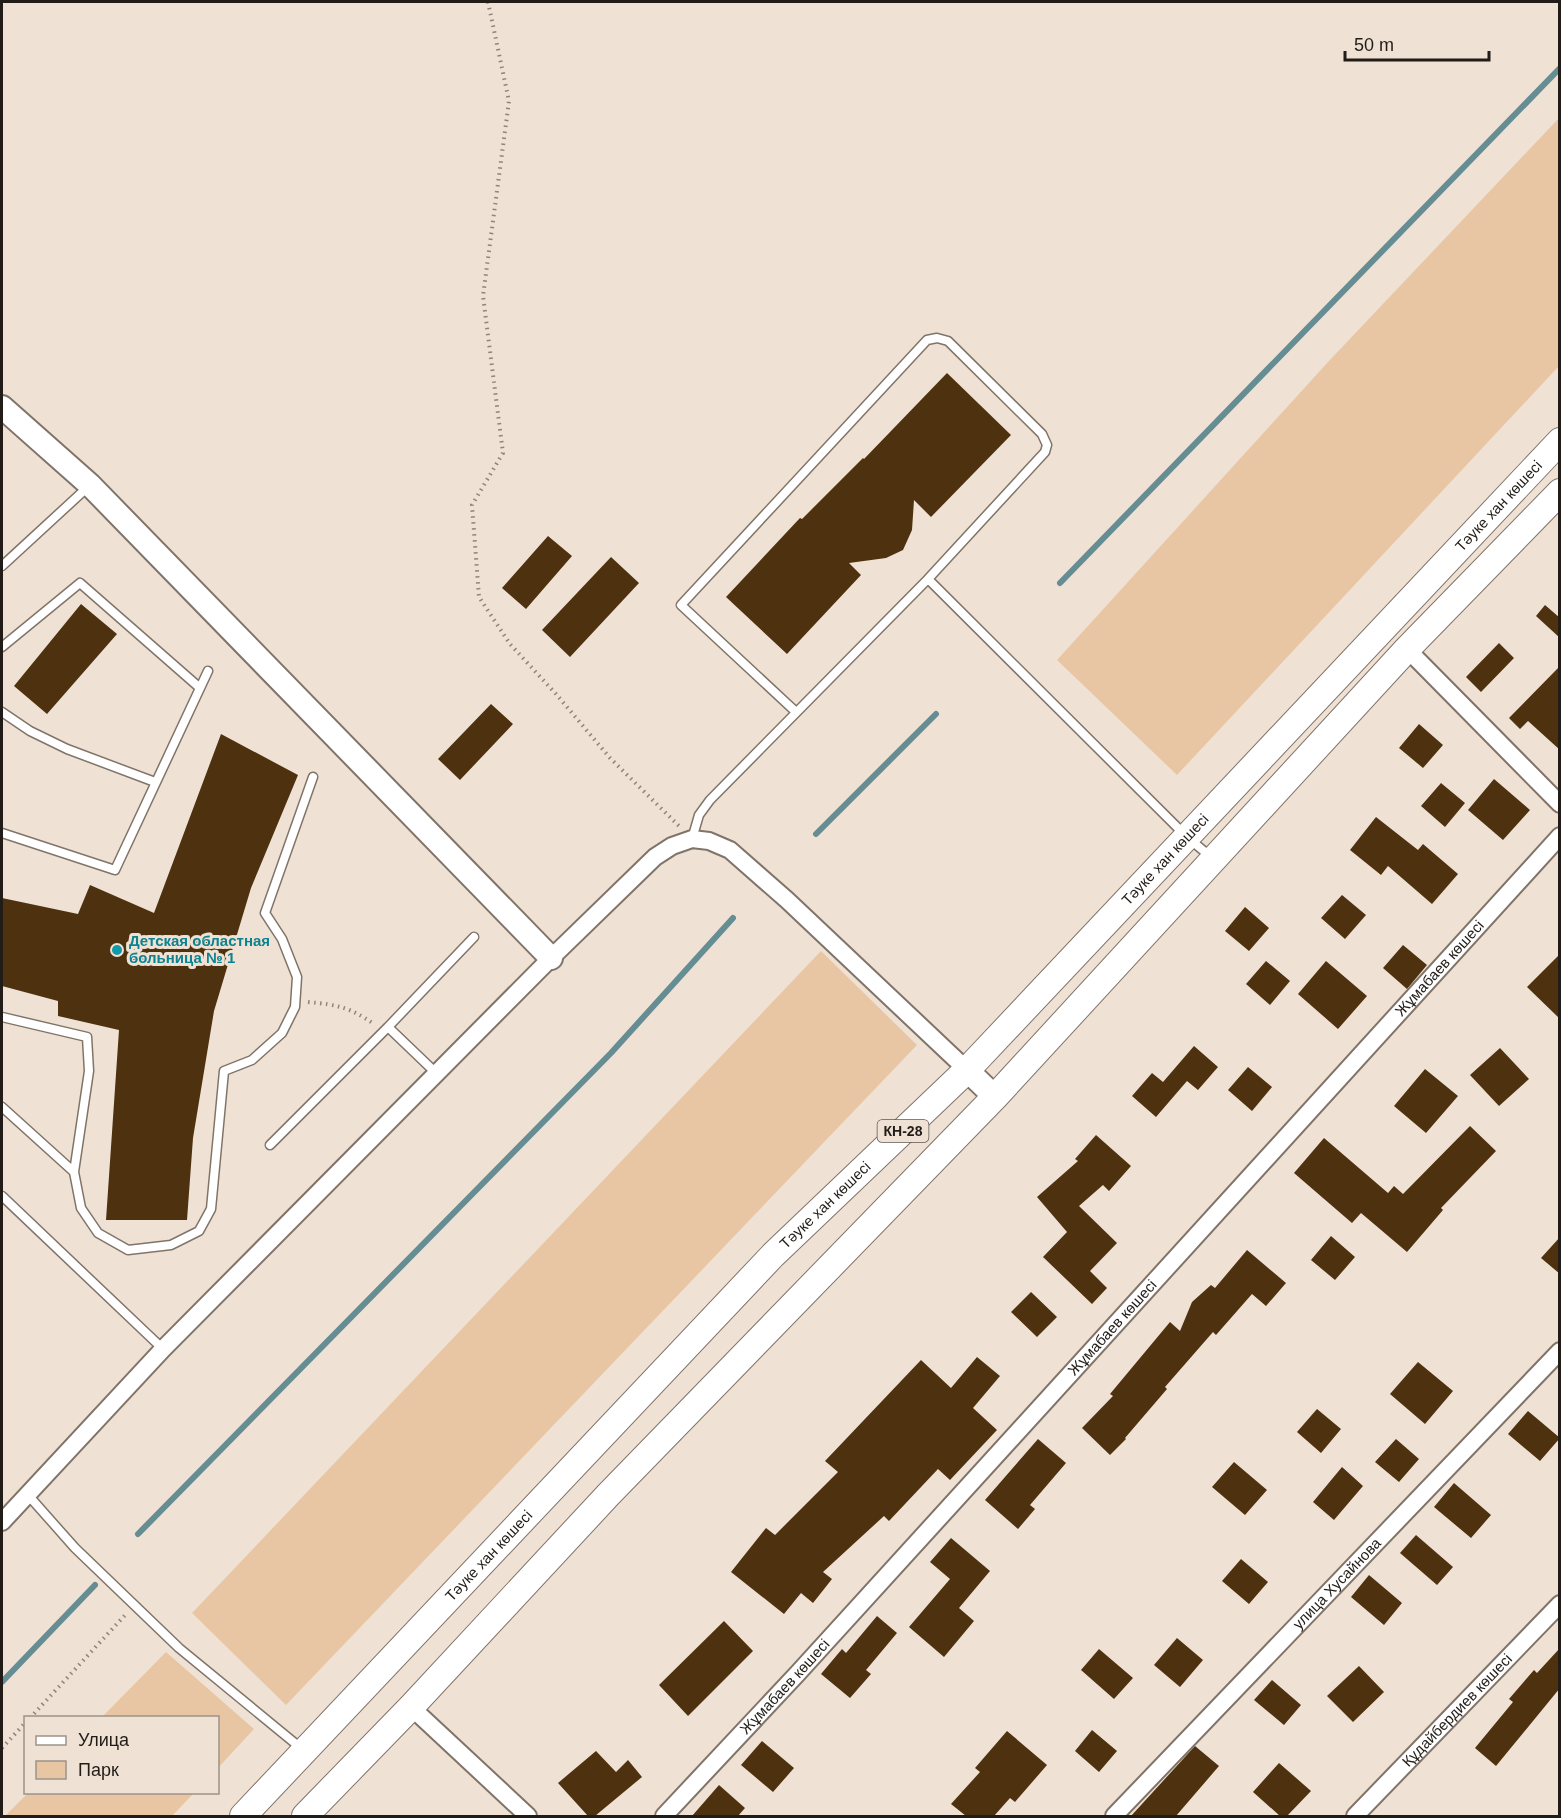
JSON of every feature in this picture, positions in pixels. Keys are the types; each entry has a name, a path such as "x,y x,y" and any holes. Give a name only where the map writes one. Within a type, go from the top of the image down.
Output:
{"main road":[{"name":"Тәуке хан көшесі","path":"243,1816 773,1255 967,1070 1560,441"},
{"name":"КН-28","path":"305,1816 411,1707 608,1495 995,1097 1407,649 1560,492"}],"street":[{"path":"2,407 90,485 551,958"},
{"path":"1407,649 1560,804"},
{"name":"Жұмабаев көшесі","path":"664,1816 814,1655 1560,836"},
{"path":"2,1522 163,1349 436,1073 655,857 672,846 692,839 709,841 730,850 787,900 995,1097"},
{"name":"улица Хусайнова","path":"1114,1816 1560,1351"},
{"name":"Құдайбердиев көшесі","path":"1355,1816 1560,1605"},
{"path":"411,1707 528,1816"}],"lane":[{"path":"692,839 699,815 710,800 928,579 1046,452 1047,445 1042,434 948,341 937,338 927,340 681,605 796,712"},
{"path":"2,566 90,485"},
{"path":"928,579 1187,837 1214,860"},
{"path":"2,647 80,583 200,688"},
{"path":"2,833 115,870 208,671"},
{"path":"2,712 30,731 67,748 156,782"},
{"path":"2,1017 87,1037 89,1071 74,1172 81,1208 98,1233 128,1250 171,1245 199,1231 211,1209 224,1071 252,1060 282,1033 295,1007 297,977 282,939 265,913 313,777"},
{"path":"270,1145 474,937"},
{"path":"386,1029 436,1073"},
{"path":"2,1107 74,1172"},
{"path":"2,1196 163,1349"},
{"path":"28,1495 75,1548 179,1648 305,1752"}],"path":[{"path":"488,2 509,101 483,296 503,453 472,505 479,597 510,644 610,758 692,839"},
{"path":"295,1000 339,1005 356,1011 386,1029"},
{"path":"32,1716 135,1605"},
{"path":"2,1748 24,1724"}],"green space":[{"path":"1559,118 1559,366 1177,775 1057,660 1328,362"},
{"path":"821,951 917,1045 286,1705 192,1613"},
{"path":"166,1652 254,1729 219,1767 219,1716 103,1716"},
{"path":"27,1794 193,1794 172,1816 5,1816"}],"building":[{"path":"947,373 1011,435 931,517 914,500 912,530 903,550 886,558 849,563 861,575 787,654 726,597 800,518 802,519 864,459"},
{"path":"548,536 572,556 526,609 502,588"},
{"path":"611,557 639,583 570,657 542,630"},
{"path":"81,604 117,634 47,714 14,686"},
{"path":"1545,605 1560,618 1560,638 1536,616"},
{"path":"1499,643 1514,658 1481,692 1466,677"},
{"path":"1560,666 1560,750 1528,721 1520,729 1509,718"},
{"path":"491,704 513,724 460,780 438,759"},
{"path":"1419,724 1443,745 1423,768 1399,748"},
{"name":"Детская областная больница № 1","path":"221,734 298,775 251,888 214,1011 193,1138 187,1220 106,1220 119,1030 58,1016 58,1001 2,986 2,898 78,914 90,885 154,913"},
{"path":"1494,779 1530,810 1503,840 1468,810"},
{"path":"1441,783 1465,803 1445,827 1421,806"},
{"path":"1376,817 1418,850 1423,844 1458,874 1432,904 1388,866 1381,875 1350,850"},
{"path":"1342,895 1366,915 1345,939 1321,918"},
{"path":"1245,907 1269,928 1249,951 1225,931"},
{"path":"1403,945 1427,965 1407,989 1383,968"},
{"path":"1560,954 1560,1019 1527,987"},
{"path":"1266,961 1290,981 1270,1005 1246,984"},
{"path":"1326,961 1367,996 1338,1029 1298,994"},
{"path":"1194,1046 1218,1067 1198,1090 1187,1081 1156,1117 1132,1096 1152,1073 1163,1082"},
{"path":"1500,1048 1529,1079 1499,1106 1470,1075"},
{"path":"1248,1067 1272,1087 1252,1111 1228,1090"},
{"path":"1425,1069 1458,1096 1426,1133 1394,1106"},
{"path":"1470,1126 1496,1151 1441,1208 1443,1210 1407,1252 1361,1213 1352,1223 1294,1173 1324,1138 1388,1193 1394,1186 1403,1194"},
{"path":"1096,1135 1131,1166 1109,1191 1103,1185 1079,1206 1117,1243 1090,1271 1107,1288 1092,1304 1043,1257 1067,1232 1037,1197 1078,1161 1075,1159"},
{"path":"1331,1236 1355,1257 1335,1280 1311,1260"},
{"path":"1560,1237 1560,1274 1541,1258"},
{"path":"1247,1250 1286,1283 1266,1306 1252,1294 1216,1335 1213,1332 1165,1387 1167,1389 1126,1439 1110,1455 1082,1428 1113,1396 1110,1394 1170,1322 1180,1331 1192,1302 1211,1285 1215,1288"},
{"path":"1031,1292 1057,1317 1037,1337 1011,1312"},
{"path":"977,1357 1000,1376 973,1408 997,1430 950,1480 938,1469 889,1521 884,1516 823,1572 832,1579 813,1603 801,1593 784,1614 731,1572 766,1528 775,1535 838,1472 825,1461 921,1360 951,1388"},
{"path":"1418,1362 1453,1391 1425,1424 1390,1394"},
{"path":"1317,1409 1341,1429 1321,1453 1297,1432"},
{"path":"1528,1411 1560,1438 1540,1461 1508,1434"},
{"path":"1038,1439 1066,1463 1030,1505 1035,1509 1018,1529 985,1500"},
{"path":"1396,1439 1419,1459 1399,1482 1375,1462"},
{"path":"1234,1462 1267,1490 1245,1515 1212,1487"},
{"path":"1342,1467 1363,1486 1334,1520 1313,1502"},
{"path":"1454,1483 1491,1515 1471,1538 1434,1507"},
{"path":"1416,1535 1453,1567 1437,1585 1400,1553"},
{"path":"951,1538 990,1571 959,1608 974,1621 944,1657 909,1627 950,1579 930,1562"},
{"path":"1241,1559 1268,1582 1249,1604 1222,1581"},
{"path":"1369,1575 1402,1603 1384,1625 1351,1597"},
{"path":"877,1616 897,1633 866,1670 871,1674 850,1698 821,1674 842,1649 846,1653"},
{"path":"724,1621 753,1651 688,1716 659,1685"},
{"path":"1177,1638 1203,1660 1180,1687 1154,1665"},
{"path":"1560,1648 1560,1688 1496,1766 1475,1748 1513,1702 1509,1699 1534,1670 1537,1673"},
{"path":"1099,1649 1133,1678 1114,1699 1081,1670"},
{"path":"1359,1666 1384,1692 1353,1722 1327,1696"},
{"path":"1272,1680 1301,1705 1284,1725 1254,1700"},
{"path":"1092,1730 1117,1751 1099,1772 1075,1751"},
{"path":"1007,1731 1047,1765 1015,1802 1010,1798 994,1816 966,1816 951,1804 980,1772 975,1768"},
{"path":"762,1741 794,1768 773,1792 741,1765"},
{"path":"1195,1746 1219,1766 1176,1816 1131,1816"},
{"path":"596,1751 616,1772 628,1760 642,1777 595,1816 588,1816 558,1783"},
{"path":"1279,1763 1311,1791 1287,1816 1280,1816 1253,1792"},
{"path":"719,1785 745,1808 738,1816 692,1816"}],"waterway":[{"path":"1060,583 1560,68"},
{"path":"816,834 936,714"},
{"path":"138,1534 611,1053 733,918"},
{"path":"2,1682 95,1585"}],"place":[{"name":"Детская областная больница № 1","path":"117,950"}]}
